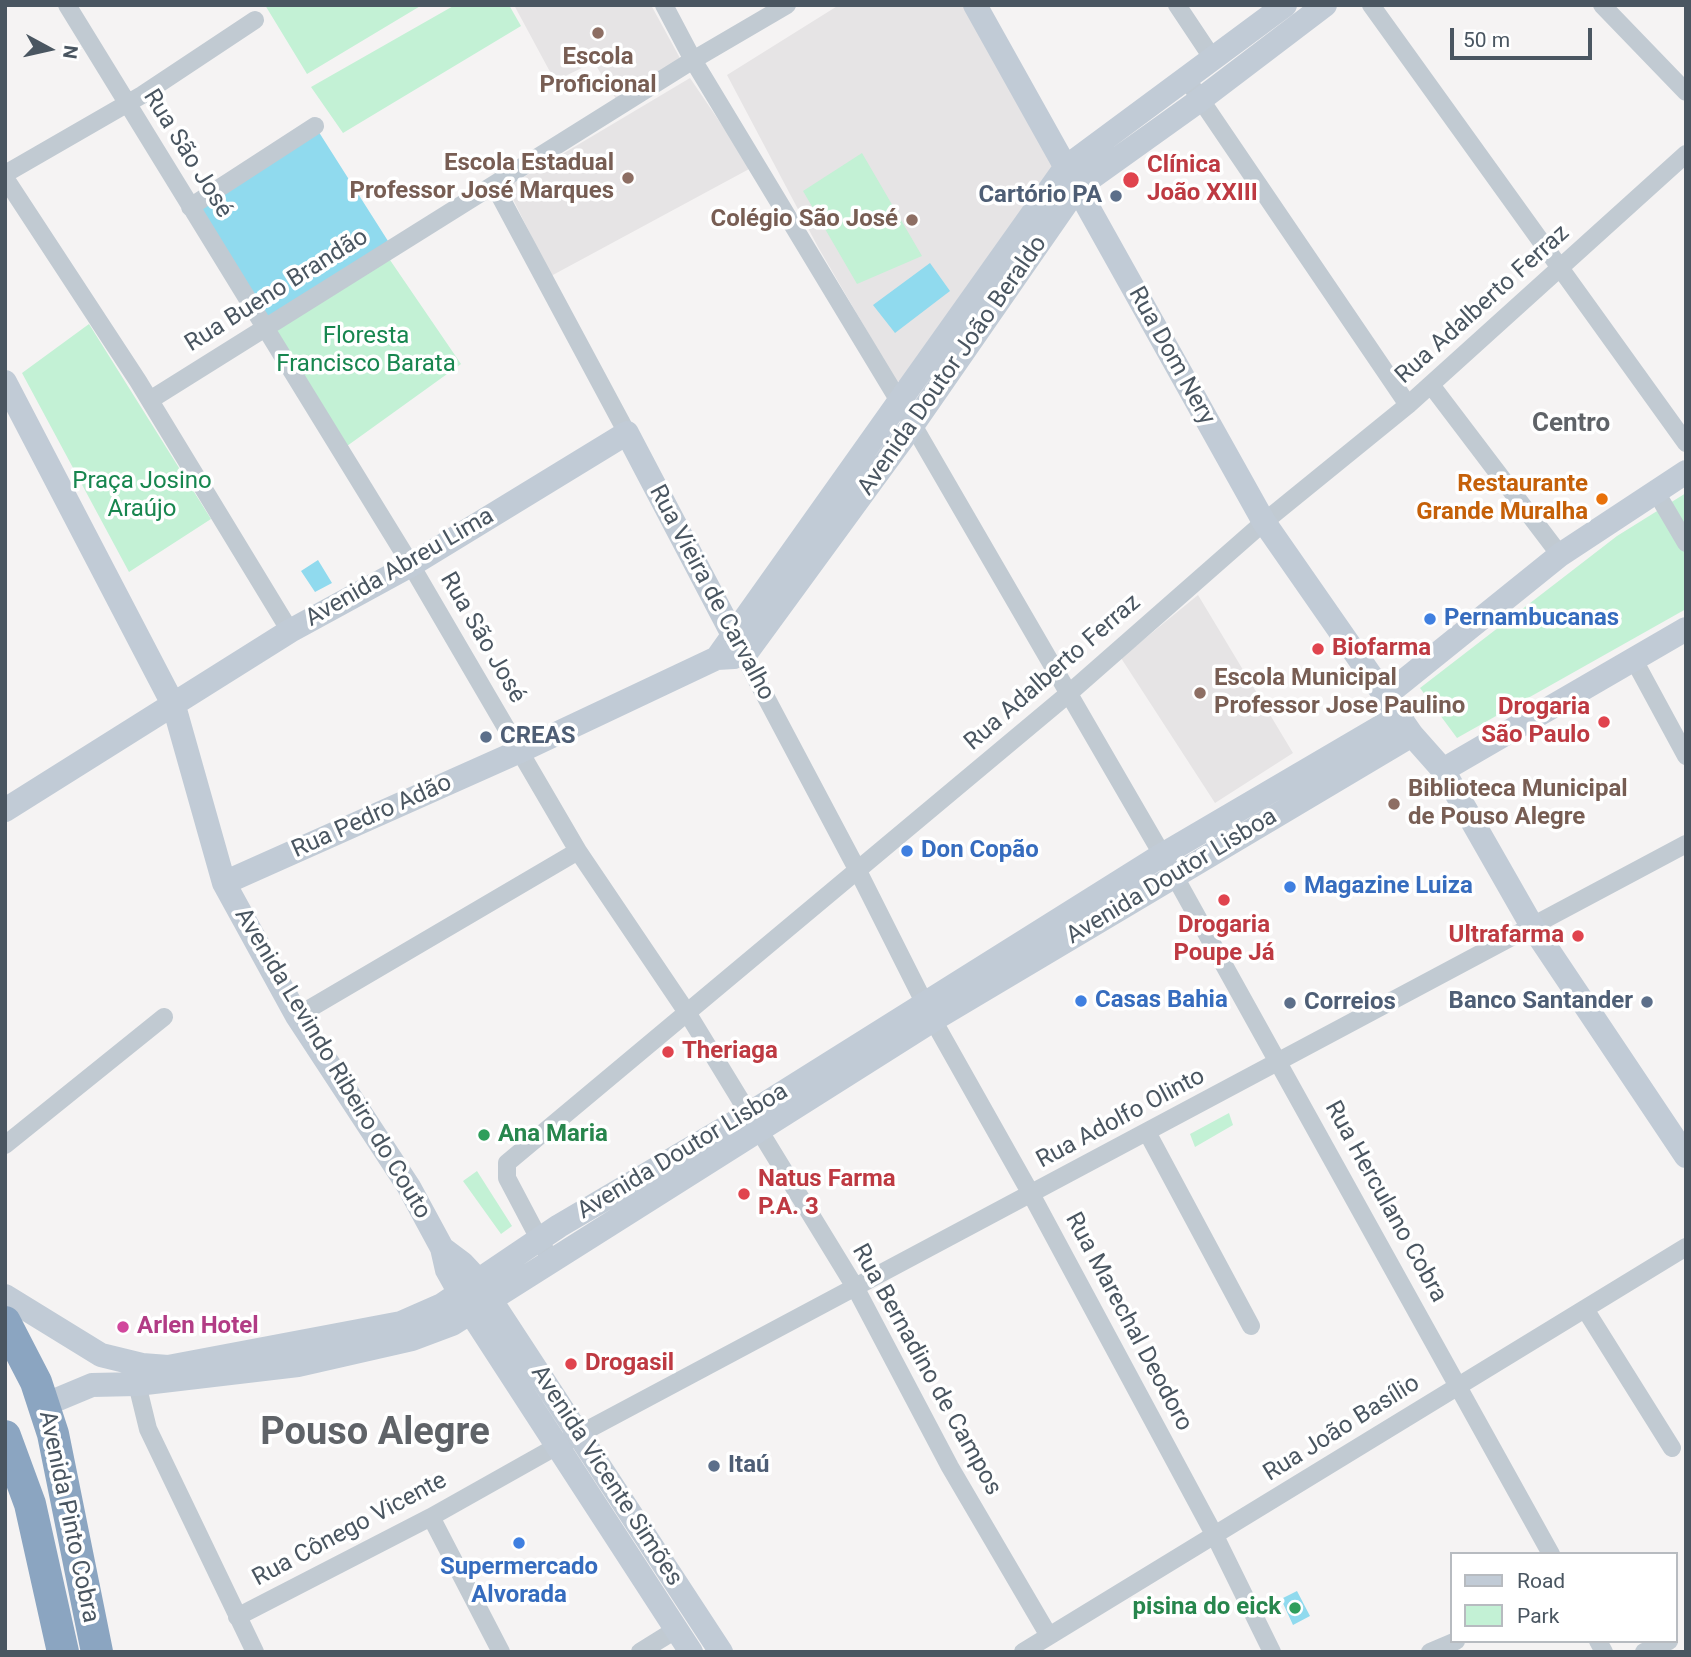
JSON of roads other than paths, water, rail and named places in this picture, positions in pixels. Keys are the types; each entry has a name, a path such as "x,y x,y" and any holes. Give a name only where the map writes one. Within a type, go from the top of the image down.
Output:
{"highway":[{"name":"Avenida Pinto Cobra","path":"5,1322 40,1393 53,1434 97,1652"},
{"name":"Avenida Pinto Cobra","path":"5,1436 30,1504 63,1652"}],"main road":[{"name":"Rua Dom Nery","path":"975,5 1264,522 1398,715 1443,770 1532,926 1686,1156"},
{"name":"Avenida Doutor João Beraldo","path":"818,537 900,401 1071,178 1186,78 1285,5"},
{"name":"Avenida Doutor João Beraldo","path":"738,647 818,537 912,426 1071,178 1200,100 1325,5"},
{"name":"Avenida Levindo Ribeiro do Couto","path":"5,382 174,706 224,883 297,1016 409,1187 442,1248 447,1270 474,1296"},
{"name":"Avenida Abreu Lima","path":"5,810 290,631 411,565 627,433"},
{"name":"Rua Vieira de Carvalho","path":"627,433 738,647"},
{"name":"Avenida Doutor Lisboa","path":"474,1296 551,1261 754,1122 1168,865 1398,715 1560,555 1686,472"},
{"path":"1443,770 1686,629"},
{"name":"Rua Pedro Adão","path":"224,883 520,751 738,647"},
{"name":"Avenida Doutor Lisboa","path":"474,1296 540,1239 754,1122"},
{"path":"5,1296 139,1375"},
{"path":"40,1393 139,1375 298,1365 412,1339 452,1324 474,1296"},
{"name":"Avenida Vicente Simões","path":"474,1296 569,1440 721,1652"},
{"name":"Avenida Vicente Simões","path":"569,1440 691,1652"}],"street":[{"name":"Rua São José","path":"67,5 411,565 578,851 688,1014 754,1122"},
{"name":"Rua Herculano Cobra","path":"664,5 693,60 900,401 1067,695 1168,865 1460,1385 1550,1552"},
{"name":"Rua Bueno Brandão","path":"150,400 693,60 788,5"},
{"path":"1177,5 1213,59"},
{"path":"1371,5 1563,268 1686,443"},
{"path":"1602,5 1686,92"},
{"path":"255,20 127,104 5,176 150,400 290,631"},
{"path":"1186,78 1408,405"},
{"path":"190,206 316,126"},
{"name":"Rua Adalberto Ferraz","path":"551,1261 506,1178 507,1163 1067,695 1264,522 1408,405 1563,268 1686,154"},
{"name":"Rua Vieira de Carvalho","path":"494,185 627,433"},
{"path":"1430,385 1560,555"},
{"path":"1656,492 1686,543"},
{"name":"Rua Vieira de Carvalho","path":"738,647 858,871 928,1012"},
{"path":"1634,660 1686,756"},
{"name":"Rua Adolfo Olinto","path":"569,1440 1686,844"},
{"path":"297,1016 578,851"},
{"name":"Rua Marechal Deodoro","path":"928,1012 1031,1194 1215,1536 1272,1652"},
{"path":"5,1144 164,1017"},
{"name":"Rua Bernadino de Campos","path":"754,1122 855,1287 950,1467 1049,1636"},
{"path":"1147,1132 1251,1326"},
{"name":"Rua João Basílio","path":"1023,1652 1686,1247"},
{"path":"1585,1309 1672,1448"},
{"path":"139,1375 148,1429 255,1652"},
{"name":"Rua Cônego Vicente","path":"237,1616 431,1517 569,1440"},
{"path":"431,1517 501,1652"},
{"path":"640,1652 677,1629"},
{"path":"1430,1652 1451,1643"},
{"path":"1644,1652 1664,1643"}],"water":[{"path":"315,126 388,241 264,327 190,207"},
{"path":"930,263 950,291 895,333 873,305"},
{"path":"318,560 332,583 315,592 301,571"},
{"name":"pisina do eick","path":"1297,1591 1310,1616 1293,1625 1281,1599"}],"place":[{"name":"Escola Proficional","path":"598,33"},
{"name":"Escola Estadual Professor José Marques","path":"628,178"},
{"name":"Clínica João XXIII","path":"1131,180"},
{"name":"Cartório PA","path":"1116,196"},
{"name":"Colégio São José","path":"912,220"},
{"name":"Restaurante Grande Muralha","path":"1602,499"},
{"name":"Pernambucanas","path":"1430,619"},
{"name":"Biofarma","path":"1318,649"},
{"name":"Escola Municipal Professor Jose Paulino","path":"1200,693"},
{"name":"Drogaria São Paulo","path":"1604,722"},
{"name":"CREAS","path":"486,737"},
{"name":"Biblioteca Municipal de Pouso Alegre","path":"1394,804"},
{"name":"Don Copão","path":"907,851"},
{"name":"Magazine Luiza","path":"1290,887"},
{"name":"Drogaria Poupe Já","path":"1224,900"},
{"name":"Ultrafarma","path":"1578,936"},
{"name":"Casas Bahia","path":"1081,1001"},
{"name":"Banco Santander","path":"1647,1002"},
{"name":"Correios","path":"1290,1003"},
{"name":"Theriaga","path":"668,1052"},
{"name":"Ana Maria","path":"484,1135"},
{"name":"Natus Farma P.A. 3","path":"744,1194"},
{"name":"Arlen Hotel","path":"123,1327"},
{"name":"Drogasil","path":"571,1364"},
{"name":"Itaú","path":"714,1466"},
{"name":"Supermercado Alvorada","path":"519,1543"},
{"name":"pisina do eick","path":"1295,1608"}],"district":[{"name":"Centro","path":"1571,424"},
{"name":"Pouso Alegre","path":"375,1434"}],"park label":[{"name":"Floresta Francisco Barata","path":"366,351"},
{"name":"Praça Josino Araújo","path":"142,496"}]}
